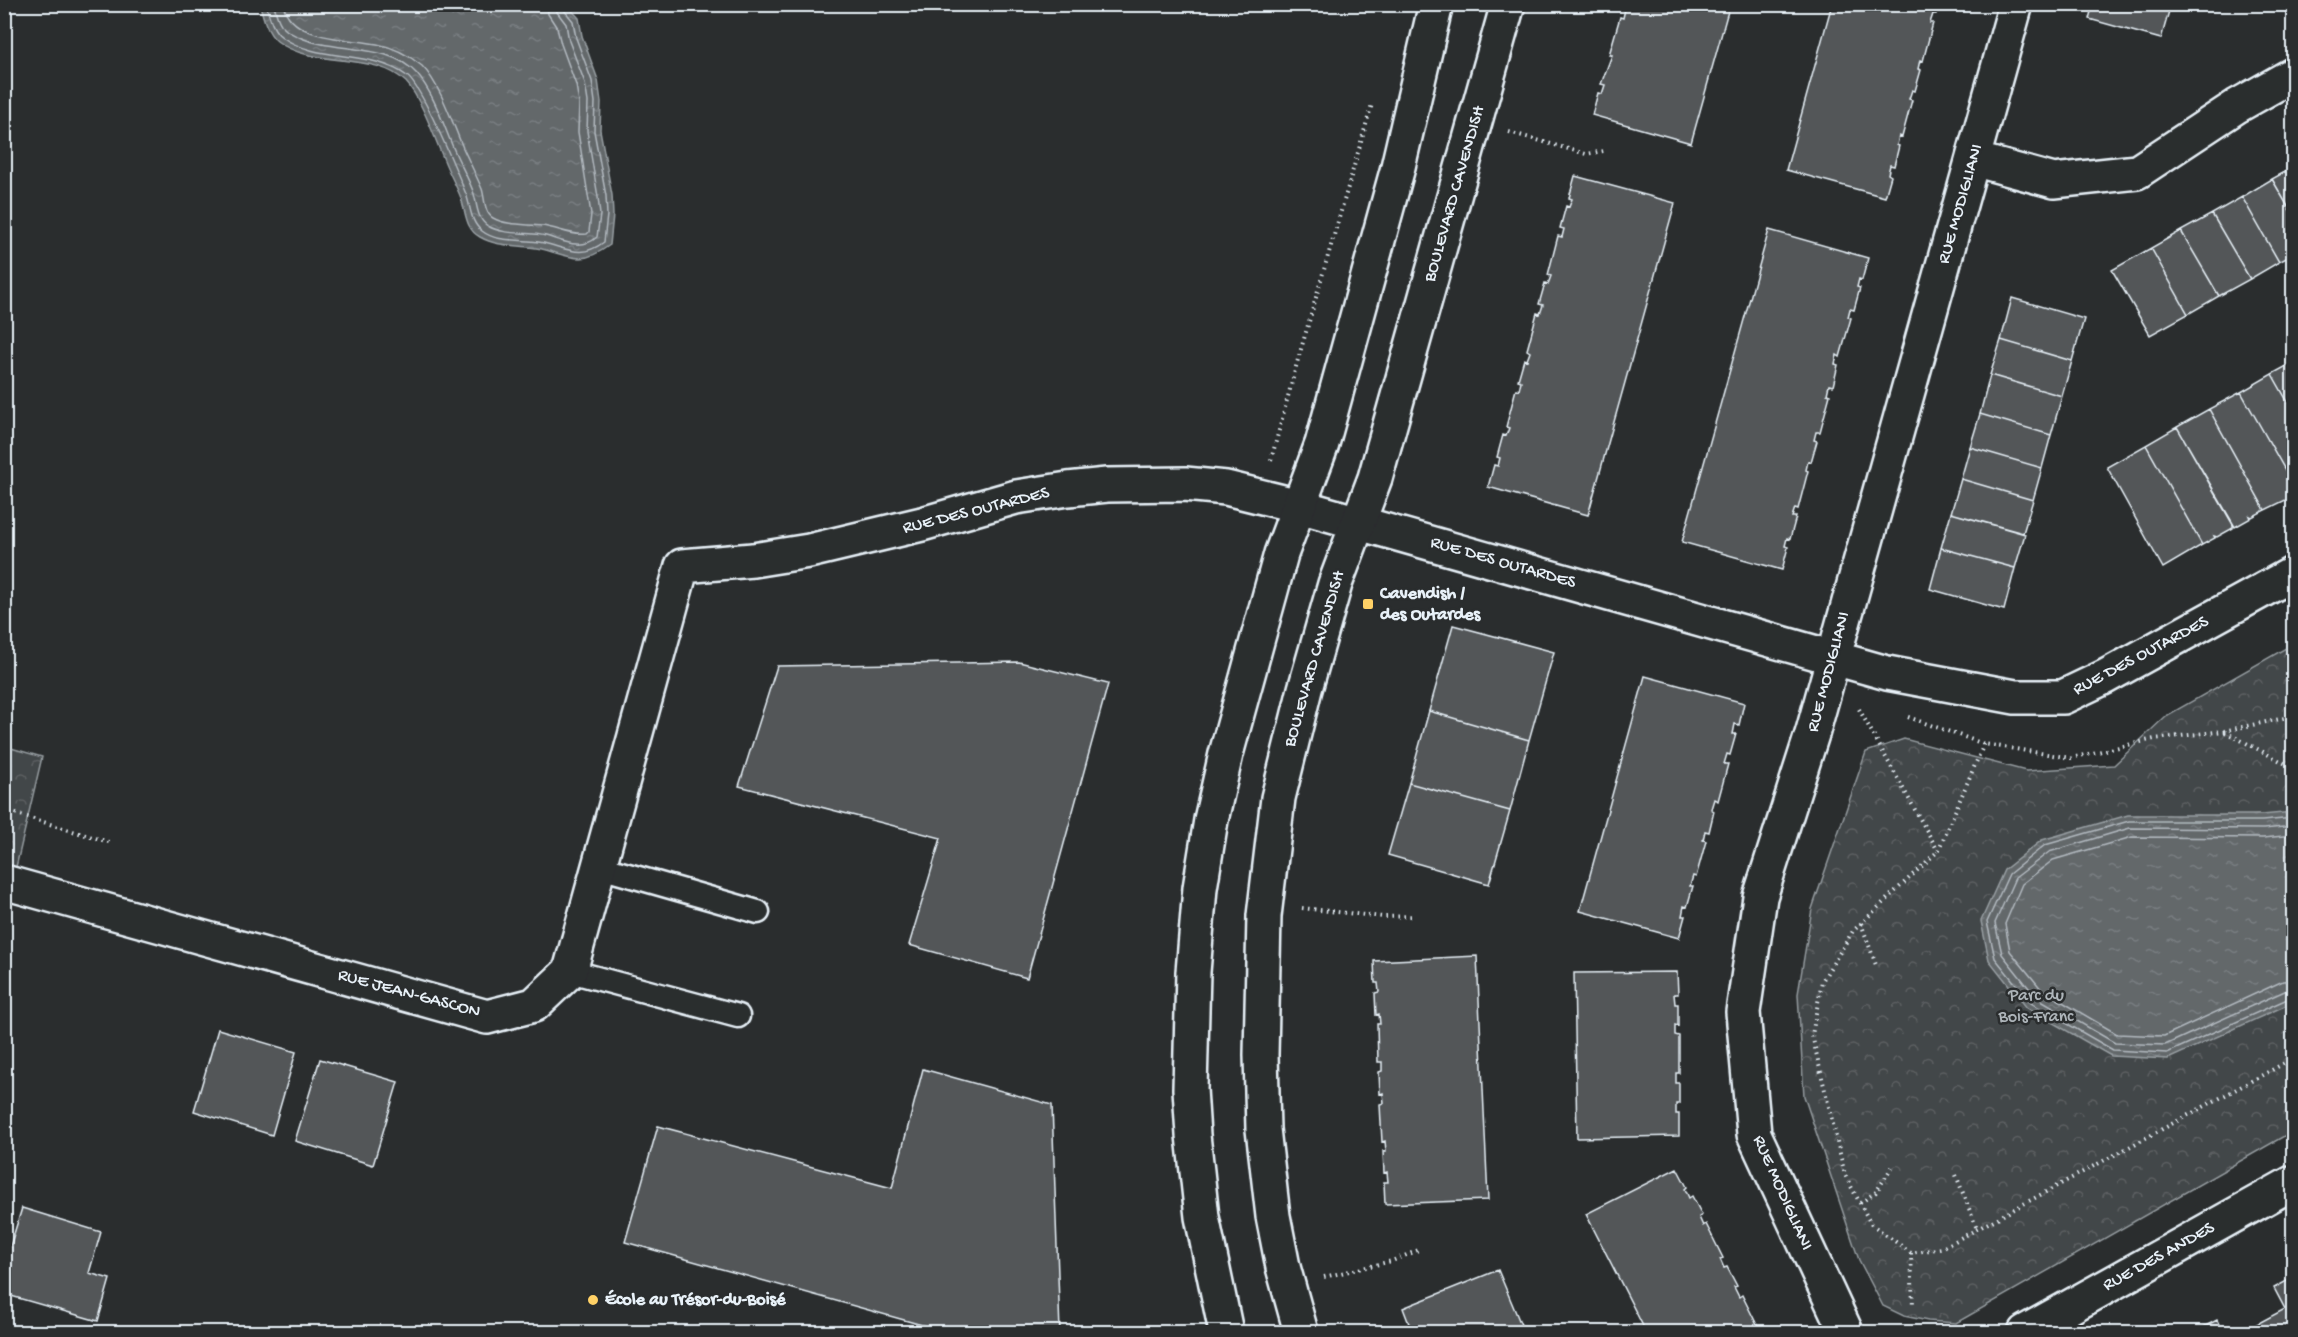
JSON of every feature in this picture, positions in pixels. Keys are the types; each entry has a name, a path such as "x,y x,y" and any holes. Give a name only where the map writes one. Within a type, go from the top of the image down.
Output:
{"street":[{"path":"1226,1332 1204,1226 1192,1135 1190,1089 1192,972 1200,888 1217,789 1281,554 1322,444 1397,171 1436,4"},
{"name":"BOULEVARD CAVENDISH","path":"1300,1332 1283,1267 1273,1216 1263,1129 1261,1055 1264,916 1272,836 1282,777 1329,605 1357,522 1375,478 1508,4"},
{"name":"RUE MODIGLIANI","path":"1845,1332 1754,1134 1743,1012 1760,897 1813,731 2016,4"},
{"path":"1974,159 2054,181 2137,172 2237,106 2294,74"},
{"name":"RUE DES OUTARDES","path":"600,867 682,566 753,560 809,550 922,524 1016,497 1088,487 1185,484 1226,488 1357,522 1887,673 2015,697 2063,697 2105,677 2294,573"},
{"path":"570,971 600,867"},
{"name":"RUE JEAN-GASCON","path":"7,892 487,1017 534,1005 570,971"},
{"name":"RUE DES ANDES","path":"2025,1332 2294,1182"}],"lane":[{"path":"600,867 758,912"},
{"path":"570,971 738,1016"}],"path":[{"path":"1275,448 1300,352 1375,93"},
{"path":"1500,130 1586,154 1604,152"},
{"path":"1855,703 1938,851"},
{"path":"2224,731 2294,768"},
{"path":"1984,744 1938,851 1853,931 1822,981 1812,1035 1845,1175 1871,1224 1911,1253 1942,1248 2294,1058"},
{"path":"4,810 112,843"},
{"path":"1296,907 1383,917 1415,916"},
{"path":"1861,923 1876,965"},
{"path":"1860,1203 1876,1192 1892,1167"},
{"path":"1956,1175 1977,1228"},
{"path":"1319,1278 1392,1261 1421,1249"},
{"path":"1911,1253 1913,1306"}],"green space":[{"name":"Parc du Bois-Franc","path":"2293,644 2293,1131 1956,1323 1904,1316 1883,1306 1859,1260 1804,1096 1798,994 1812,909 1866,752 1904,739 2026,771 2114,765 2166,716"},
{"path":"4,746 42,757 12,884 5,882"}],"water":[{"path":"260,5 567,5 579,18 582,36 598,80 601,102 600,130 612,195 610,245 592,256 577,258 542,249 495,243 475,234 471,230 461,198 427,119 406,82 393,72 378,66 308,55 292,50 277,41 271,34"},
{"path":"2293,812 2294,1001 2289,1004 2168,1059 2111,1056 2027,1008 1989,960 1981,921 2004,870 2042,840 2128,815 2262,815"}],"building":[{"path":"1623,4 1730,4 1691,143 1592,115 1598,93 1602,94 1605,85 1601,84 1612,55 1609,55 1620,17 1623,18 1625,9 1622,9"},
{"path":"1832,4 1939,4 1930,23 1933,23 1923,61 1920,60 1918,69 1921,70 1915,91 1912,90 1909,99 1912,100 1902,137 1899,136 1894,166 1890,165 1888,174 1891,176 1885,197 1786,170"},
{"path":"2093,4 2171,4 2161,39 2089,19"},
{"path":"2294,167 2294,217 2272,179"},
{"path":"1575,176 1675,203 1588,515 1488,487 1494,465 1498,466 1500,458 1497,457 1503,435 1506,436 1509,428 1506,427 1516,389 1519,390 1521,381 1518,380 1524,359 1527,360 1530,352 1527,350 1537,313 1540,314 1543,305 1539,304 1545,283 1548,284 1551,276 1548,275 1558,236 1562,237 1564,229 1560,228 1566,206 1569,207 1572,199 1569,198"},
{"path":"2272,179 2294,217 2294,254 2279,262 2242,197"},
{"path":"2242,197 2279,262 2250,279 2212,214"},
{"path":"2212,214 2250,279 2219,296 2181,231"},
{"path":"1769,230 1868,258 1862,280 1859,279 1857,287 1860,288 1854,310 1850,309 1848,317 1851,318 1840,357 1837,355 1835,364 1838,365 1833,386 1829,385 1827,394 1830,395 1820,432 1816,432 1814,440 1817,441 1811,462 1808,461 1806,470 1808,471 1798,509 1795,508 1792,517 1796,517 1790,539 1787,538 1785,546 1788,547 1782,570 1682,542"},
{"path":"2181,231 2219,296 2188,314 2151,248"},
{"path":"2151,248 2188,314 2150,335 2112,270"},
{"path":"2012,298 2084,319 2072,361 2001,340"},
{"path":"2001,340 2072,361 2062,396 1990,375"},
{"path":"2294,362 2294,413 2272,374"},
{"path":"2272,374 2294,413 2294,486 2241,392"},
{"path":"1990,375 2062,396 2051,435 1980,414"},
{"path":"2241,392 2294,486 2294,494 2290,498 2265,510 2209,409"},
{"path":"2209,409 2265,510 2250,516 2251,518 2235,527 2177,427"},
{"path":"1980,414 2051,435 2042,468 1970,447"},
{"path":"2177,427 2233,525 2233,528 2217,537 2214,536 2215,538 2202,545 2146,445"},
{"path":"2146,445 2202,545 2163,568 2107,467"},
{"path":"1970,447 2042,468 2033,500 1961,479"},
{"path":"1961,479 2033,500 2023,533 1951,513"},
{"path":"1951,513 2025,534 2015,568 1941,548"},
{"path":"1941,548 2015,568 2004,610 1930,589"},
{"path":"1453,625 1554,652 1529,740 1429,711"},
{"path":"1019,662 1108,684 1027,978 909,945 941,838 739,786 777,666"},
{"path":"1645,676 1744,703 1739,725 1735,724 1733,734 1736,734 1730,755 1727,754 1724,764 1728,764 1718,801 1714,799 1711,809 1714,811 1709,832 1705,831 1703,840 1706,841 1696,877 1693,876 1690,886 1693,886 1687,907 1684,906 1682,916 1685,916 1679,938 1580,911"},
{"path":"1429,711 1529,740 1510,811 1409,783"},
{"path":"1409,783 1510,811 1489,884 1388,855"},
{"path":"1477,956 1488,1200 1385,1204 1384,1182 1388,1182 1387,1172 1384,1173 1385,1141 1382,1142 1380,1104 1384,1103 1383,1093 1380,1094 1379,1072 1382,1071 1382,1062 1378,1062 1377,1024 1380,1024 1379,1014 1376,1015 1375,993 1379,992 1378,983 1375,983 1374,961"},
{"path":"1677,972 1678,994 1674,994 1675,1004 1678,1004 1678,1026 1675,1025 1675,1035 1679,1036 1679,1073 1676,1073 1676,1083 1679,1083 1679,1104 1676,1104 1676,1114 1679,1114 1679,1136 1577,1138 1574,973"},
{"path":"218,1029 296,1052 272,1135 194,1111"},
{"path":"320,1059 398,1082 373,1165 295,1141"},
{"path":"923,1069 1052,1105 1060,1332 947,1332 625,1242 658,1126 892,1188"},
{"path":"1677,1168 1687,1187 1685,1189 1689,1198 1692,1196 1702,1215 1699,1217 1703,1226 1706,1224 1723,1258 1720,1259 1724,1268 1727,1267 1737,1286 1734,1287 1739,1297 1742,1295 1759,1329 1757,1332 1646,1332 1586,1214"},
{"path":"22,1208 101,1232 89,1273 110,1279 98,1321 4,1294 4,1266"},
{"path":"1498,1270 1524,1332 1416,1332 1414,1328 1411,1329 1403,1308"},
{"path":"2294,1277 2294,1332 2242,1332 2285,1309 2274,1288"},
{"path":"2217,1320 2223,1332 2194,1332"}],"place":[{"name":"Cavendish / des Outardes","path":"1368,604"},
{"name":"École au Trésor-du-Boisé","path":"593,1300"}]}
